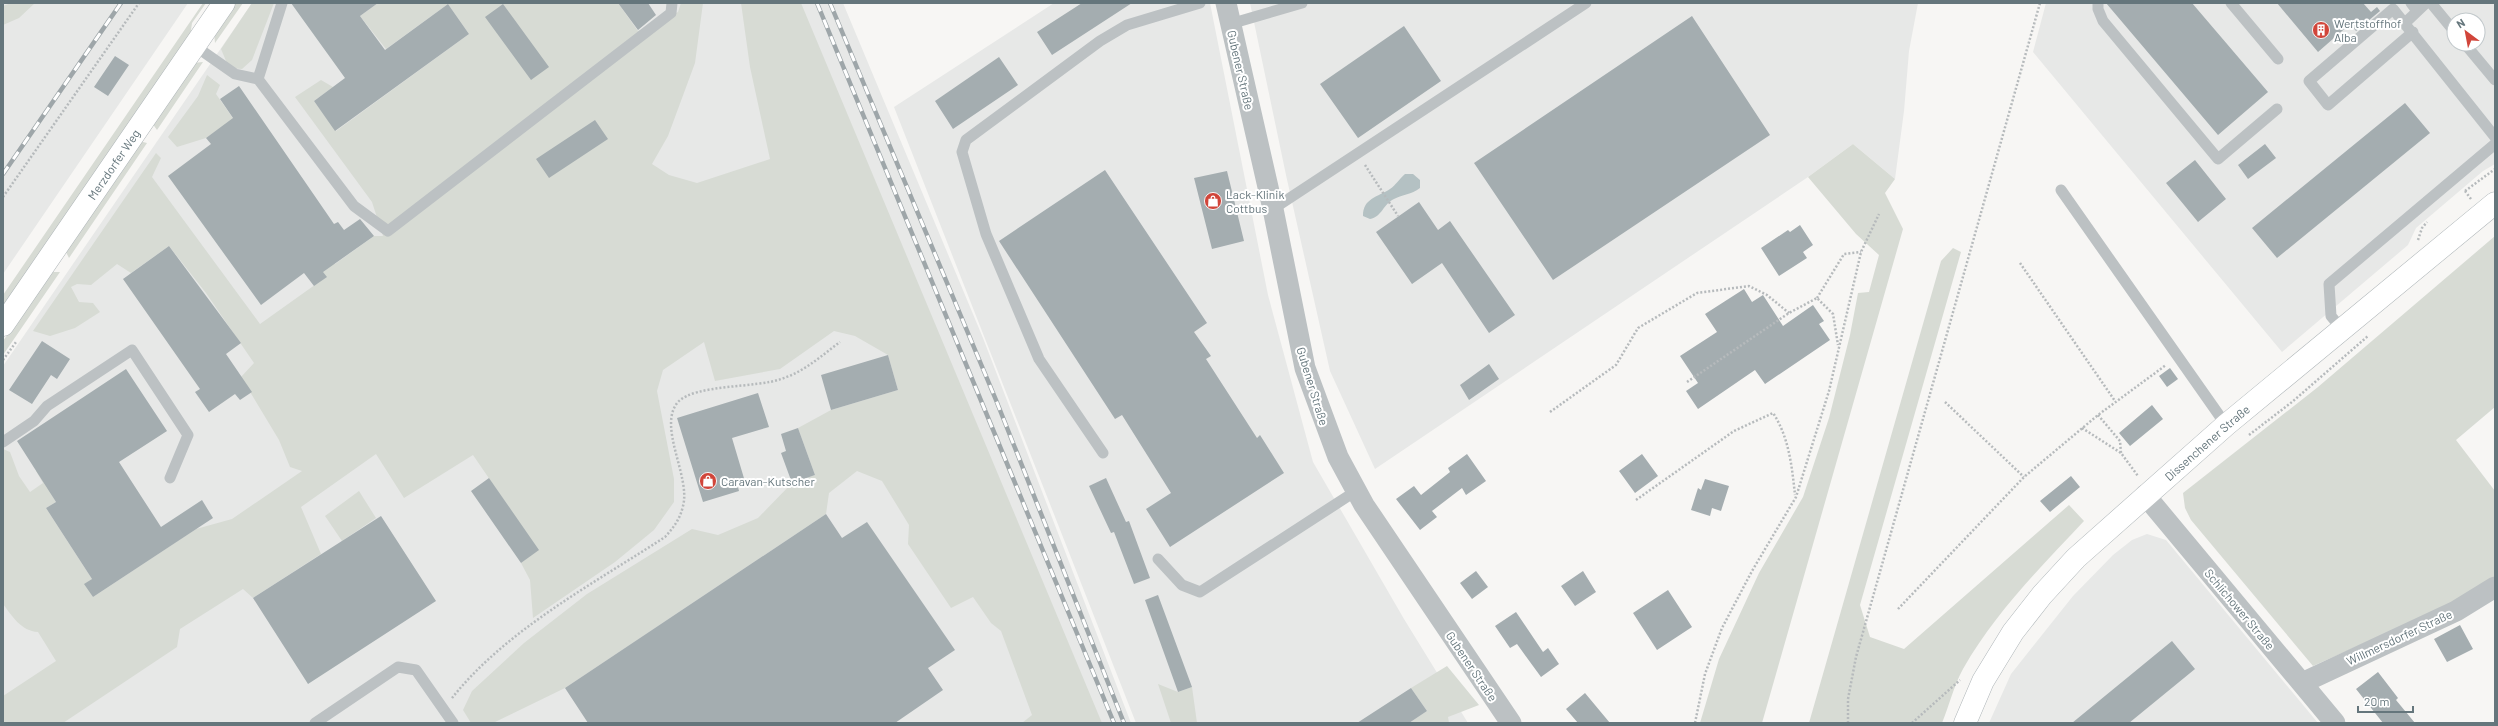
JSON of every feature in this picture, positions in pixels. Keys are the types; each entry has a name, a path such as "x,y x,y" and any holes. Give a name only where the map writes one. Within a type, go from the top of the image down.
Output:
{"main road":[{"name":"Merzdorfer Weg","path":"3,325 224,3"},
{"name":"Dissenchener Straße","path":"1965,723 1986,675 2013,632 2042,595 2142,486 2226,425 2341,328 2495,203"}],"street":[{"name":"Gubener Straße","path":"1226,3 1273,209 1305,368 1338,457 1356,490 1511,723"},
{"name":"Schlichower Straße","path":"2142,486 2335,723"},
{"name":"Willmersdorfer Straße","path":"2302,683 2456,610 2495,587"}],"lane":[{"path":"258,79 282,3"},
{"path":"195,46 234,74 258,79 354,206 388,231 671,14 672,3"},
{"path":"1103,453 1039,359 986,234 962,152 966,140 1100,41 1127,25 1200,3"},
{"path":"1230,24 1302,3"},
{"path":"1273,209 1586,3"},
{"path":"2098,3 2098,9 2103,21 2218,159 2277,110"},
{"path":"2231,3 2278,59"},
{"path":"2405,23 2414,7 2426,3"},
{"path":"2431,3 2446,21"},
{"path":"2413,32 2328,105 2309,81 2393,8 2413,32 2495,137"},
{"path":"2472,52 2495,80"},
{"path":"2341,328 2331,316 2329,284 2495,144"},
{"path":"2061,190 2226,425"},
{"path":"3,442 34,421 47,406 132,350 188,434 170,478"},
{"path":"1158,559 1182,585 1200,592 1356,490"},
{"path":"315,723 398,667 416,670 453,723"}],"path":[{"path":"3,197 140,3"},
{"path":"1848,723 1848,699 1856,657 2025,61 2040,3"},
{"path":"1357,154 1398,216"},
{"path":"2459,196 2495,169"},
{"path":"1695,723 1705,674 1722,628 1752,571 1796,497 1812,451 1839,347 1861,252 1880,214"},
{"path":"2416,246 2422,228 2431,219"},
{"path":"1687,382 1789,313 1817,298 1844,254 1861,252"},
{"path":"2020,263 2115,401"},
{"path":"1550,412 1616,365 1638,328 1697,293 1749,286 1767,295 1789,313"},
{"path":"1817,298 1833,314 1839,347"},
{"path":"2243,439 2292,402 2372,333"},
{"path":"444,709 469,677 501,647 665,537 678,523 684,504 682,477 671,431 672,411 679,402 692,394 780,380 804,369 840,342"},
{"path":"1898,609 2024,477 2115,401 2178,357"},
{"path":"1945,402 2024,477"},
{"path":"1636,500 1734,431 1773,413 1780,423 1792,462 1796,497"},
{"path":"2098,415 2120,442 2121,454"},
{"path":"2082,428 2121,454 2142,486"},
{"path":"1912,723 1963,678"}],"shaded area":[{"path":"3,3 188,3 3,274"},
{"path":"11,3 35,3 19,18 3,25 3,6"},
{"path":"203,3 206,3 192,23 190,37 3,309 3,295"},
{"path":"235,3 243,3 215,43 214,33"},
{"path":"252,3 843,3 983,338 1131,723 3,723 3,366"},
{"path":"252,3 274,3 252,60 242,69 229,68 221,49"},
{"path":"378,3 618,3 638,31 678,12 681,3 703,3 695,63 668,136 652,164 669,175 697,183 770,159 750,67 741,3 801,3 1102,723 1022,723 1032,715 1001,631 991,623 973,597 951,608 908,544 909,525 882,481 857,471 829,493 826,514 565,688 493,723 471,723 463,710 472,691 524,643 587,594 692,529 718,535 758,518 792,483 815,475 798,428 831,410 898,390 888,355 855,336 834,331 780,369 715,381 704,342 663,370 657,391 674,479 674,502 654,530 615,562 533,618 530,580 521,563 538,550 473,455 404,498 376,454 301,507 321,554 253,598 243,589 180,629 177,647 63,723 3,723 3,696 56,661 38,632 22,626 3,604 3,449 10,452 19,476 30,492 43,483 36,471 87,468 50,492 56,502 46,508 92,579 85,584 93,597 196,529 232,519 302,471 290,467 279,440 241,377 254,363 206,293 169,246 131,273 117,264 91,285 77,284 71,287 79,302 93,303 100,312 75,328 50,336 33,331 156,153 161,158 152,177 260,324 326,277 219,129 206,138 177,147 168,137 198,96 207,75 220,85 216,94 335,264 374,236 383,236 372,202 295,97 321,80 333,87 314,101 336,131 469,34 448,4 386,49 360,16"},
{"path":"1054,3 1210,3 1268,295 1313,462 1404,619 1468,723 1136,723 894,107"},
{"path":"1250,3 1918,3 1909,51 1904,111 1895,179 1853,144 1808,177 1375,469 1330,371 1286,175"},
{"path":"2046,3 2495,3 2495,164 2483,171 2416,228 2408,245 2282,352 2033,52"},
{"path":"203,62 157,130 152,123 193,63"},
{"path":"139,141 147,143 69,258 65,250"},
{"path":"1853,144 1895,179 1885,193 1903,229 1762,723 1700,723 1719,659 1759,573 1803,497 1829,418 1850,335 1858,293 1869,292 1879,255 1856,234 1808,177"},
{"path":"1405,174 1413,174 1420,180 1420,188 1390,201 1374,218 1370,219 1363,216 1368,202 1392,187"},
{"path":"2495,236 2495,407 2456,440 2495,491 2495,577 2454,603 2313,666 2191,520 2185,508 2183,493 2318,387"},
{"path":"1953,248 1961,252 1860,605 1870,637 1904,649 2069,505 2084,521 2019,592 1989,629 1960,675 1942,723 1809,723 1941,261"},
{"path":"50,272 60,272 3,355 3,341"},
{"path":"359,491 376,518 342,541 325,516"},
{"path":"2147,534 2166,540 2318,723 1989,723 2011,674 2073,596 2113,555 2132,540"},
{"path":"1447,666 1479,705 1448,717 1449,723 1409,723 1427,711 1411,688"},
{"path":"1158,684 1178,692 1192,687 1197,723 1171,723"}],"building":[{"path":"291,3 378,3 360,16 385,50 448,4 469,34 335,131 314,101 345,78"},
{"path":"618,3 648,3 656,15 638,30"},
{"path":"1082,3 1132,3 1052,55 1037,32"},
{"path":"2106,3 2192,3 2268,92 2218,135"},
{"name":"Wertstoffhof Alba","path":"2277,3 2363,3 2371,12 2377,7 2380,11 2356,31 2350,24 2318,52"},
{"path":"503,4 549,67 531,80 485,17"},
{"path":"1692,16 1770,135 1553,280 1474,163"},
{"path":"1404,26 1441,81 1358,138 1320,84"},
{"path":"115,56 129,65 108,96 94,87"},
{"path":"999,57 1018,85 953,129 935,101"},
{"path":"239,86 334,224 338,222 344,230 360,219 374,236 323,272 327,277 314,286 304,273 261,305 168,176 211,144 206,138 233,118 220,99"},
{"path":"2405,103 2430,133 2277,258 2252,228"},
{"path":"595,120 608,139 549,178 536,159"},
{"path":"2265,144 2276,158 2248,179 2238,165"},
{"path":"2195,160 2226,199 2198,222 2166,183"},
{"path":"1105,170 1207,323 1194,332 1211,356 1206,359 1257,438 1260,435 1284,473 1170,547 1146,509 1171,493 1122,415 1115,419 999,241"},
{"path":"1227,171 1244,241 1212,249 1194,178"},
{"path":"1419,202 1438,230 1450,221 1515,315 1489,333 1442,263 1412,284 1376,232"},
{"path":"1800,225 1813,245 1803,252 1807,258 1779,276 1761,248 1788,230 1790,232"},
{"path":"169,246 241,343 226,354 252,392 240,400 235,394 209,412 195,392 200,389 123,279"},
{"path":"1744,289 1752,302 1763,295 1783,326 1813,305 1824,321 1819,324 1830,340 1765,384 1755,370 1698,409 1686,391 1698,383 1680,356 1717,332 1705,314"},
{"path":"42,341 70,359 57,379 51,375 32,404 9,390"},
{"path":"888,355 898,390 831,410 821,375"},
{"path":"1489,364 1499,379 1469,400 1460,385"},
{"path":"2170,368 2178,379 2167,387 2159,376"},
{"path":"126,369 167,431 119,462 161,527 202,500 213,518 93,597 84,584 92,579 46,508 56,502 17,441"},
{"path":"758,393 769,427 732,438 746,485 738,487 739,491 703,502 677,418"},
{"path":"2152,405 2163,419 2130,446 2119,433"},
{"path":"798,428 815,475 792,483 781,453 786,451 781,434"},
{"path":"1467,454 1486,481 1466,495 1462,488 1432,511 1437,517 1420,530 1396,499 1414,486 1421,495 1450,472 1448,468"},
{"path":"1642,454 1658,476 1635,493 1619,471"},
{"path":"2071,476 2080,487 2050,512 2040,501"},
{"path":"489,478 539,550 521,563 471,491"},
{"path":"1106,478 1126,522 1129,521 1150,578 1134,584 1114,532 1111,533 1089,486"},
{"path":"1705,479 1729,486 1721,511 1712,508 1710,516 1691,510 1698,488 1701,490"},
{"path":"826,514 842,538 867,522 955,650 928,668 943,690 895,723 588,723 565,688"},
{"path":"381,516 436,601 308,684 253,598"},
{"path":"1476,571 1488,587 1472,599 1460,583"},
{"path":"1583,571 1596,592 1575,606 1561,586"},
{"path":"1668,590 1692,627 1657,650 1633,613"},
{"path":"1158,595 1192,687 1178,692 1145,600"},
{"path":"1516,612 1543,652 1548,648 1559,664 1541,677 1517,644 1510,648 1495,626"},
{"path":"2460,625 2473,649 2447,662 2434,639"},
{"path":"2172,641 2195,669 2129,723 2072,723"},
{"path":"2378,672 2398,698 2396,700 2415,723 2383,723 2356,689"},
{"path":"1411,688 1427,711 1409,723 1357,723"},
{"path":"1585,693 1610,723 1578,723 1566,709"}],"railway":[{"path":"3,174 121,3"},
{"path":"817,3 1114,723"},
{"path":"830,3 996,400 1124,723"}],"place":[{"name":"Wertstoffhof Alba","path":"2321,30"},
{"name":"Lack-Klinik Cottbus","path":"1213,201"},
{"name":"Caravan-Kutscher","path":"708,481"}]}
